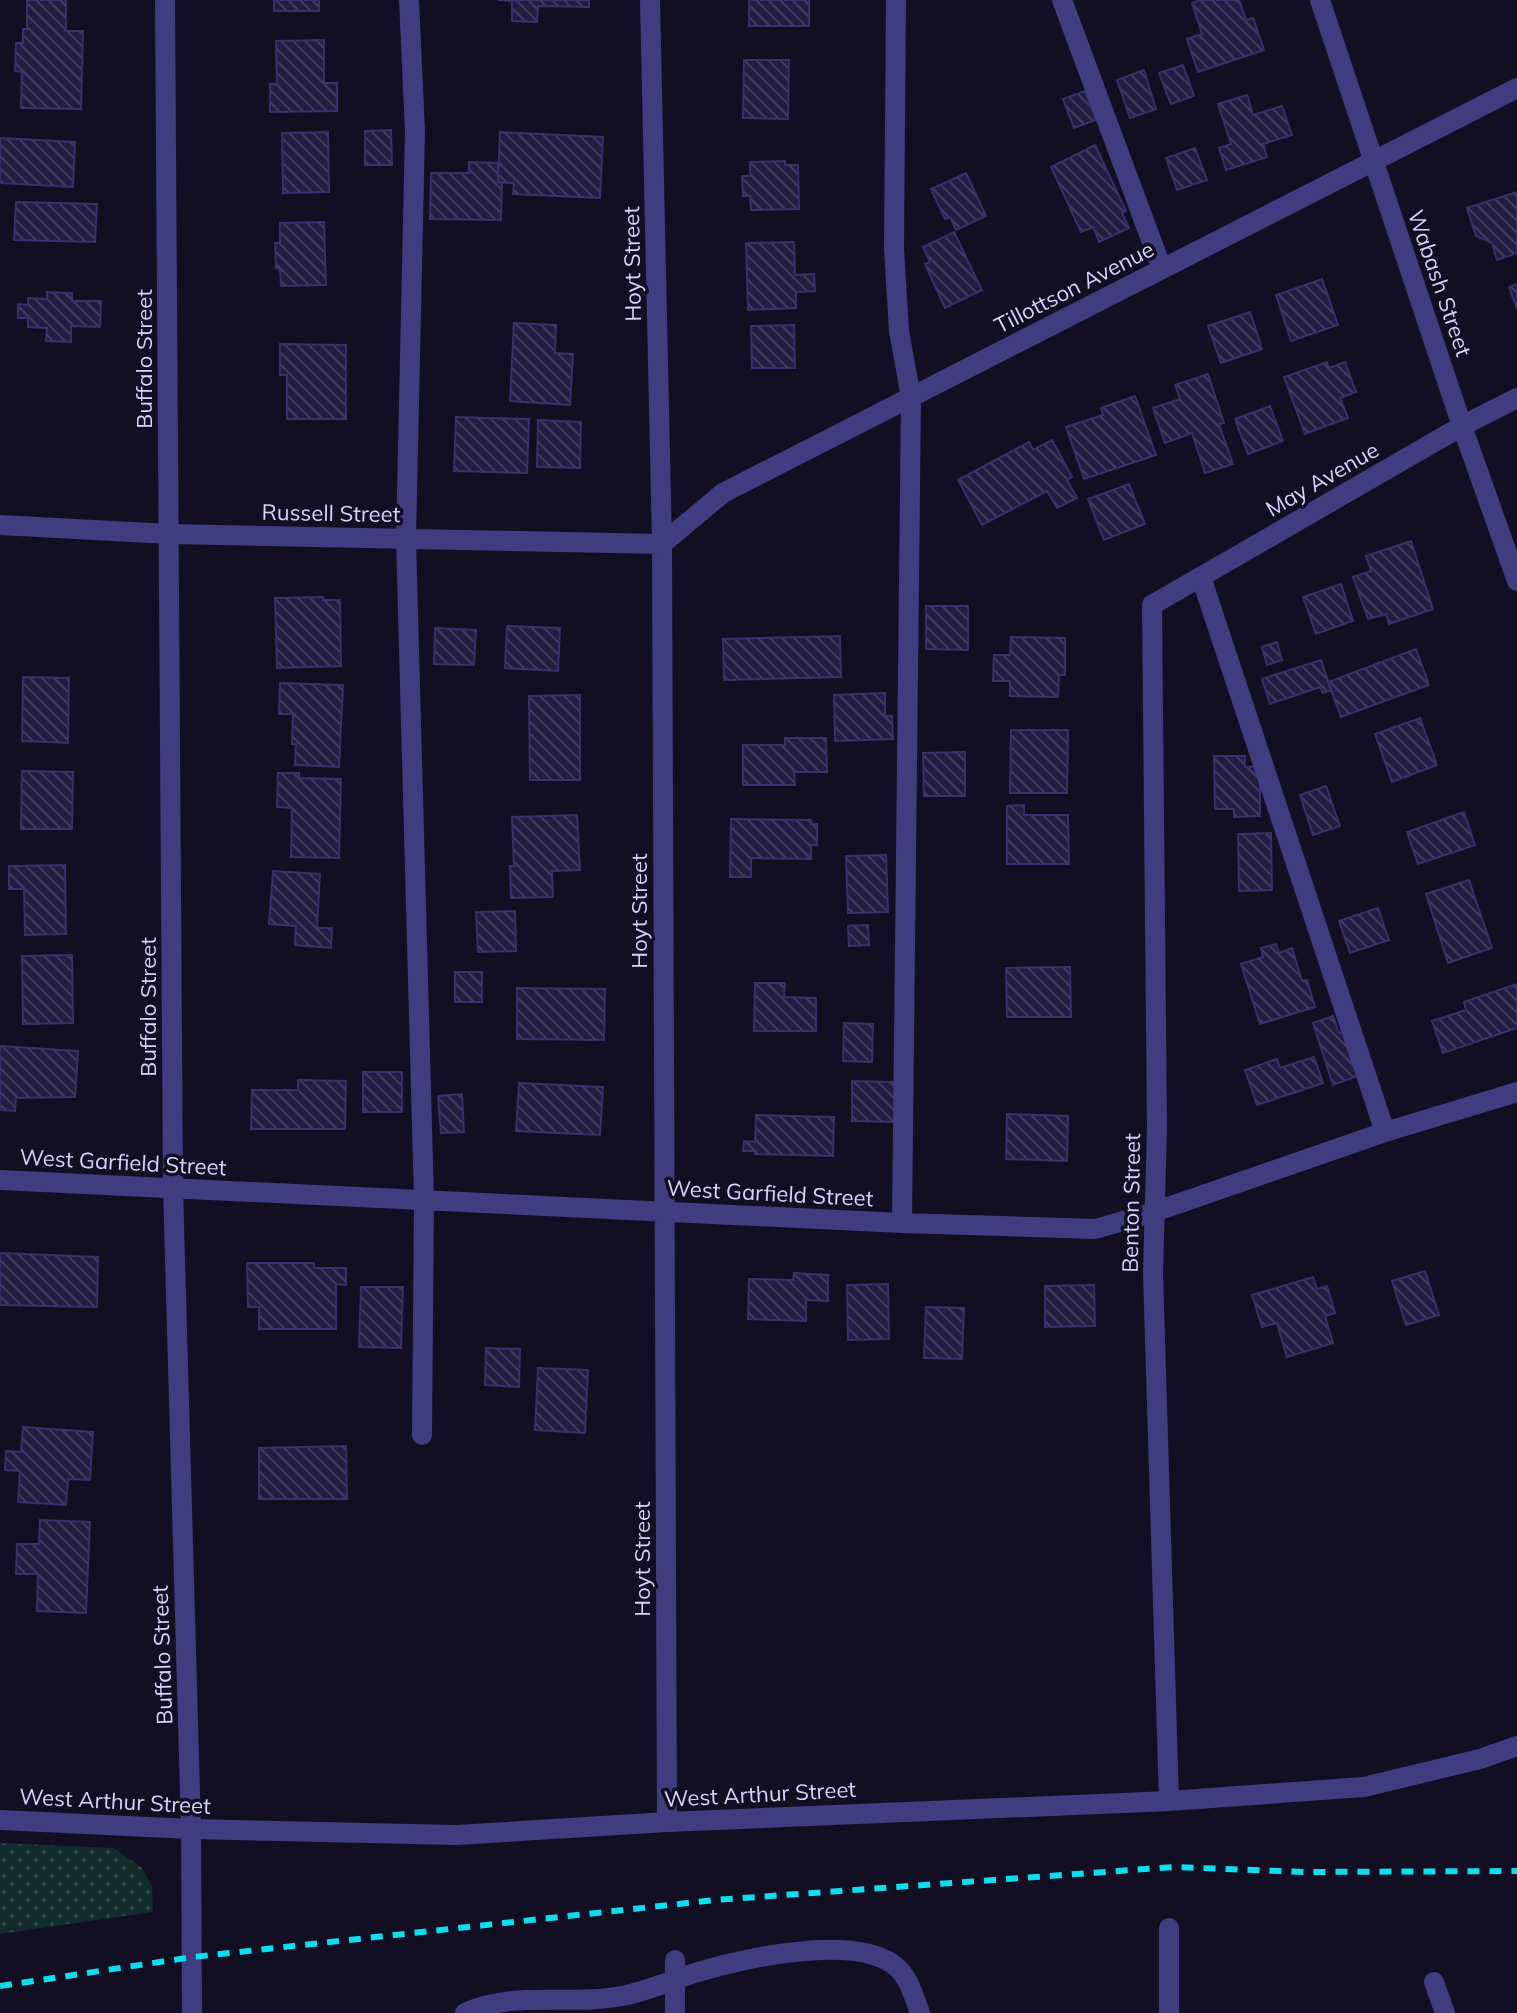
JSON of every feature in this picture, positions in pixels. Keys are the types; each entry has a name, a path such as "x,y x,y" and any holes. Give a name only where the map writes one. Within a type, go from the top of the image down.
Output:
{"street":[{"name":"Buffalo Street","path":"165,0 173,1188 191,1829 192,2013"},
{"path":"409,0 415,131 406,539 424,1200 422,1435"},
{"name":"Hoyt Street","path":"650,0 662,544 667,1822"},
{"path":"896,0 894,248 899,331 911,397 902,1223"},
{"path":"1062,0 1162,269"},
{"name":"Wabash Street","path":"1320,0 1517,581"},
{"name":"Tillottson Avenue","path":"662,544 723,493 1517,88"},
{"name":"May Avenue","path":"1152,605 1462,426 1517,398"},
{"name":"Russell Street","path":"0,525 169,534 662,544"},
{"path":"1201,577 1385,1132"},
{"name":"Benton Street","path":"1152,605 1157,1112 1153,1273 1169,1801"},
{"name":"West Garfield Street","path":"0,1180 902,1223 1095,1229 1154,1212 1385,1132 1517,1092"},
{"name":"West Arthur Street","path":"0,1820 191,1829 457,1835 667,1822 1169,1801 1364,1787 1480,1759 1517,1746"},
{"path":"1169,1928 1169,2013"},
{"path":"465,2013 499,2003 620,1996 697,1973 801,1950 869,1953 895,1966 912,1989 920,2013"},
{"path":"675,1960 675,2013"},
{"path":"1434,1982 1445,2013"}],"green space":[{"path":"0,1843 114,1848 142,1868 152,1887 153,1912 0,1934"}],"building":[{"path":"27,0 66,0 66,31 83,31 81,109 21,108 22,72 15,71 16,43 23,43 23,29 27,29"},
{"path":"274,0 319,0 319,11 274,11"},
{"path":"498,0 589,0 589,7 538,6 537,22 512,21 512,1"},
{"path":"749,0 809,0 809,26 749,26"},
{"path":"1199,0 1239,0 1246,20 1253,18 1264,50 1198,72 1187,39 1202,34 1192,3"},
{"path":"324,40 324,83 337,83 337,111 270,112 270,84 277,84 276,41"},
{"path":"744,60 789,60 788,119 743,118"},
{"path":"1183,65 1194,96 1171,104 1159,73"},
{"path":"1144,70 1156,109 1130,118 1117,80"},
{"path":"1085,91 1096,120 1074,128 1063,99"},
{"path":"1247,95 1253,115 1282,106 1292,135 1263,144 1267,157 1226,170 1219,148 1231,144 1218,104"},
{"path":"391,130 392,165 365,165 365,131"},
{"path":"328,132 329,192 283,193 282,133"},
{"path":"500,132 603,137 600,198 513,194 514,183 498,182"},
{"path":"0,138 75,142 73,187 0,183"},
{"path":"1095,145 1126,211 1122,213 1129,228 1099,242 1093,227 1081,232 1051,167"},
{"path":"1195,148 1207,180 1177,190 1166,158"},
{"path":"785,161 785,165 798,165 799,209 751,210 750,196 743,196 742,176 750,176 750,162"},
{"path":"469,162 498,163 498,182 502,182 501,220 430,219 431,173 469,173"},
{"path":"966,173 986,216 956,230 950,217 945,219 931,189"},
{"path":"1517,192 1517,253 1497,260 1492,243 1476,236 1467,208"},
{"path":"16,202 97,204 95,242 14,240"},
{"path":"324,222 326,285 281,286 280,269 276,268 275,243 280,243 280,223"},
{"path":"954,232 982,290 945,308 925,264 930,262 923,247"},
{"path":"794,242 795,275 814,274 815,291 796,292 796,308 748,310 746,243"},
{"path":"1322,279 1338,325 1291,341 1276,295"},
{"path":"1517,284 1517,309 1509,287"},
{"path":"47,292 72,293 72,301 101,301 100,327 71,326 71,342 46,341 47,328 28,327 28,318 18,318 18,304 28,305 28,298 47,299"},
{"path":"1250,312 1262,349 1221,363 1208,326"},
{"path":"514,323 556,325 555,353 573,354 570,405 510,401"},
{"path":"794,325 795,368 752,368 751,326"},
{"path":"280,344 346,345 346,419 287,419 287,375 280,375"},
{"path":"1327,362 1329,368 1345,362 1356,392 1340,398 1348,418 1305,434 1284,377"},
{"path":"1208,374 1224,423 1219,424 1233,464 1205,473 1192,433 1165,443 1153,408 1180,399 1175,385"},
{"path":"1135,396 1156,455 1084,479 1066,427 1103,415 1101,408"},
{"path":"1270,406 1283,441 1248,454 1235,419"},
{"path":"456,417 529,419 527,473 454,471"},
{"path":"538,420 581,422 580,468 537,467"},
{"path":"1052,440 1072,477 1067,480 1077,498 1057,508 1047,491 982,525 958,480 1029,442 1033,450"},
{"path":"1129,484 1145,524 1104,540 1088,499"},
{"path":"1411,541 1433,609 1389,624 1386,614 1368,619 1353,577 1371,571 1366,556"},
{"path":"1341,584 1353,621 1316,634 1303,597"},
{"path":"323,597 323,600 340,600 341,666 277,668 275,598"},
{"path":"926,606 968,606 968,650 926,649"},
{"path":"507,626 560,628 558,671 505,668"},
{"path":"435,628 476,630 474,665 434,664"},
{"path":"840,636 841,677 724,680 723,639"},
{"path":"1011,637 1065,638 1065,675 1059,675 1058,697 1010,696 1010,681 993,681 994,655 1010,655"},
{"path":"1277,642 1282,660 1267,665 1262,647"},
{"path":"1416,649 1429,685 1341,717 1328,682"},
{"path":"1321,660 1331,690 1323,693 1320,687 1270,704 1262,679"},
{"path":"23,677 69,678 68,743 22,741"},
{"path":"280,683 343,685 339,767 295,765 293,714 279,714"},
{"path":"885,693 885,716 892,716 893,739 835,741 834,695"},
{"path":"580,695 580,780 530,780 529,696"},
{"path":"1420,718 1437,765 1392,782 1375,734"},
{"path":"1011,730 1068,730 1067,793 1010,793"},
{"path":"785,738 826,738 827,772 794,772 795,785 743,785 743,745 785,745"},
{"path":"965,752 965,796 924,796 923,753"},
{"path":"1214,756 1245,756 1245,767 1260,766 1260,816 1234,817 1234,809 1215,809"},
{"path":"22,771 73,772 72,829 21,829"},
{"path":"278,773 299,773 299,778 341,779 339,858 291,857 292,808 277,807"},
{"path":"1326,786 1340,826 1313,835 1300,795"},
{"path":"1024,805 1024,815 1068,815 1069,864 1007,864 1007,806"},
{"path":"1464,812 1475,845 1418,864 1407,832"},
{"path":"577,815 580,870 552,871 553,897 511,898 510,866 514,866 512,817"},
{"path":"731,819 811,820 811,824 817,824 817,845 811,845 811,859 751,858 751,877 730,877"},
{"path":"1271,833 1272,890 1239,891 1238,834"},
{"path":"886,855 888,912 848,913 846,856"},
{"path":"65,865 66,934 25,935 24,889 9,889 9,866"},
{"path":"273,871 320,874 317,928 332,928 331,948 295,945 296,926 269,924"},
{"path":"1469,880 1492,948 1448,963 1426,894"},
{"path":"1378,908 1389,940 1350,953 1339,921"},
{"path":"515,911 516,951 478,952 476,912"},
{"path":"868,925 869,945 849,946 848,926"},
{"path":"1276,944 1279,953 1292,948 1302,981 1307,980 1315,1007 1260,1024 1241,964 1263,957 1261,948"},
{"path":"72,955 73,1023 23,1024 22,956"},
{"path":"1070,967 1071,1017 1007,1017 1006,968"},
{"path":"455,972 482,972 482,1002 455,1002"},
{"path":"755,983 785,983 784,997 816,998 816,1031 754,1031"},
{"path":"1517,984 1517,1028 1443,1053 1432,1021 1466,1010 1464,1002"},
{"path":"517,988 605,989 604,1040 517,1039"},
{"path":"1333,1016 1339,1033 1344,1031 1360,1075 1333,1085 1313,1023"},
{"path":"844,1023 873,1024 872,1062 843,1061"},
{"path":"0,1046 78,1051 75,1097 16,1098 15,1111 0,1110"},
{"path":"1314,1057 1323,1083 1257,1105 1245,1070 1277,1059 1280,1068"},
{"path":"363,1072 402,1072 402,1112 363,1112"},
{"path":"298,1080 346,1081 345,1129 251,1129 252,1090 298,1090"},
{"path":"852,1081 896,1082 895,1122 852,1121"},
{"path":"519,1083 603,1087 600,1135 516,1131"},
{"path":"462,1094 464,1132 441,1133 438,1096"},
{"path":"1007,1114 1068,1116 1067,1161 1006,1159"},
{"path":"756,1115 834,1117 833,1156 743,1151 744,1141 755,1142"},
{"path":"0,1253 98,1257 97,1307 0,1305"},
{"path":"247,1263 314,1263 314,1268 346,1268 346,1285 336,1284 336,1329 259,1329 259,1307 248,1307"},
{"path":"1425,1271 1439,1315 1406,1325 1392,1281"},
{"path":"794,1273 828,1275 828,1301 806,1300 806,1321 748,1319 749,1279 793,1280"},
{"path":"1313,1277 1317,1289 1327,1286 1335,1313 1325,1316 1333,1343 1287,1357 1277,1323 1262,1327 1252,1295"},
{"path":"888,1284 889,1339 848,1340 847,1285"},
{"path":"1094,1285 1095,1326 1045,1327 1045,1286"},
{"path":"361,1287 403,1287 401,1348 359,1347"},
{"path":"926,1307 964,1308 962,1359 924,1358"},
{"path":"486,1348 520,1349 519,1387 485,1385"},
{"path":"538,1368 588,1370 585,1433 535,1430"},
{"path":"23,1427 93,1432 90,1480 68,1479 66,1505 18,1502 20,1471 5,1470 6,1451 21,1452"},
{"path":"346,1446 347,1499 259,1499 259,1448"},
{"path":"40,1520 90,1522 86,1613 37,1611 38,1574 16,1574 17,1544 39,1544"}],"railway":[{"path":"0,1986 193,1957 715,1900 1174,1867 1305,1872 1517,1871"}]}
